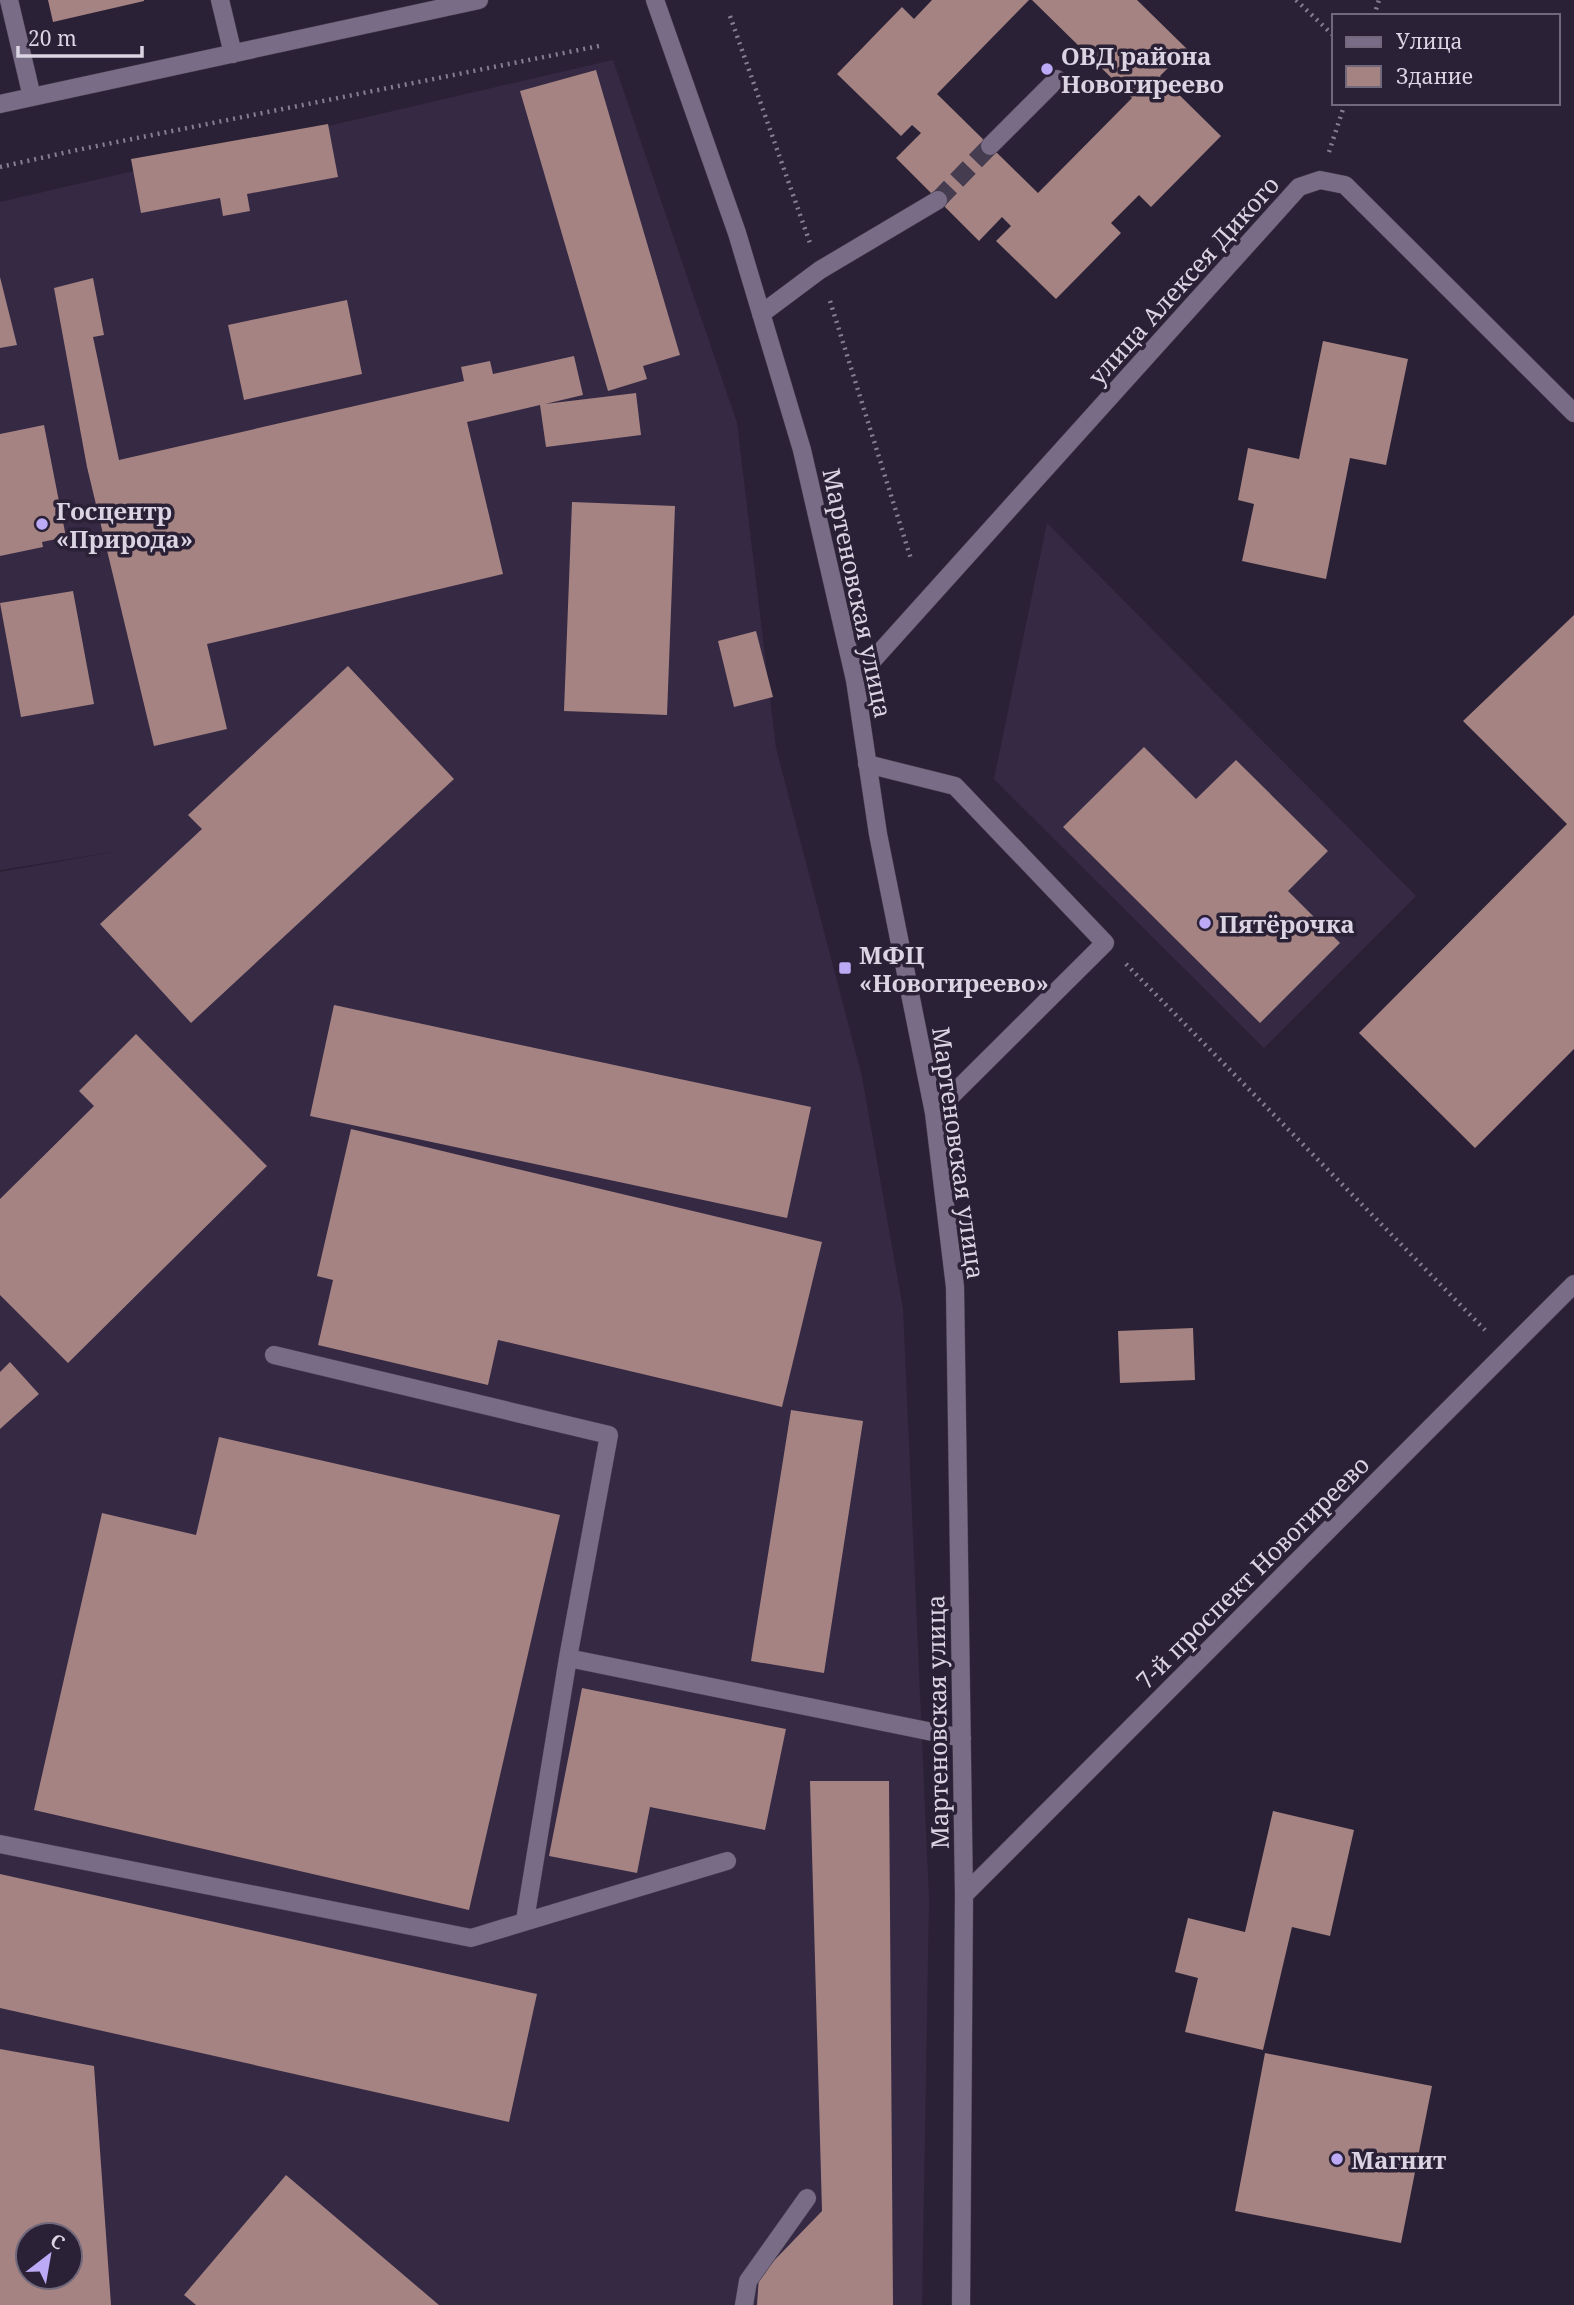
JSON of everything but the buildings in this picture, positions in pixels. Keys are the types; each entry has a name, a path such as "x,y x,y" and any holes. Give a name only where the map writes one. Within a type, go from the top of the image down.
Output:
{"street":[{"path":"9,0 32,97"},
{"path":"220,0 233,54"},
{"path":"0,104 479,0"},
{"name":"Мартеновская улица","path":"655,0 737,233 802,450 855,680 878,834 934,1113 955,1287 964,1895 961,2305"},
{"path":"990,146 1057,79"},
{"path":"1320,180 1345,185 1574,413"},
{"name":"улица Алексея Дикого","path":"855,680 1299,187 1320,180"},
{"path":"761,314 820,270 938,200"},
{"path":"867,764 956,786 1105,943 934,1113"},
{"name":"7-й проспект Новогиреево","path":"964,1895 1574,1284"},
{"path":"274,1355 609,1435 568,1658 525,1920"},
{"path":"568,1658 962,1738"},
{"path":"0,1844 471,1938 727,1861"},
{"path":"744,2305 748,2281 807,2199"}],"path":[{"path":"1296,0 1332,34"},
{"path":"0,167 599,46"},
{"path":"1320,180 1344,105"},
{"path":"1105,943 1506,1352"}],"shaded area":[{"path":"613,60 737,423 776,748 862,1077 903,1309 929,1899 922,2305 0,2305 0,872 119,851 0,870 0,202"},
{"path":"1047,523 1416,896 1264,1048 994,779"}],"tunnel":[{"path":"938,200 990,146"}],"place":[{"name":"ОВД района Новогиреево","path":"1047,69"},
{"name":"Госцентр «Природа»","path":"42,524"},
{"name":"Пятёрочка","path":"1205,923"},
{"name":"МФЦ «Новогиреево»","path":"845,968"},
{"name":"Магнит","path":"1337,2159"}]}
